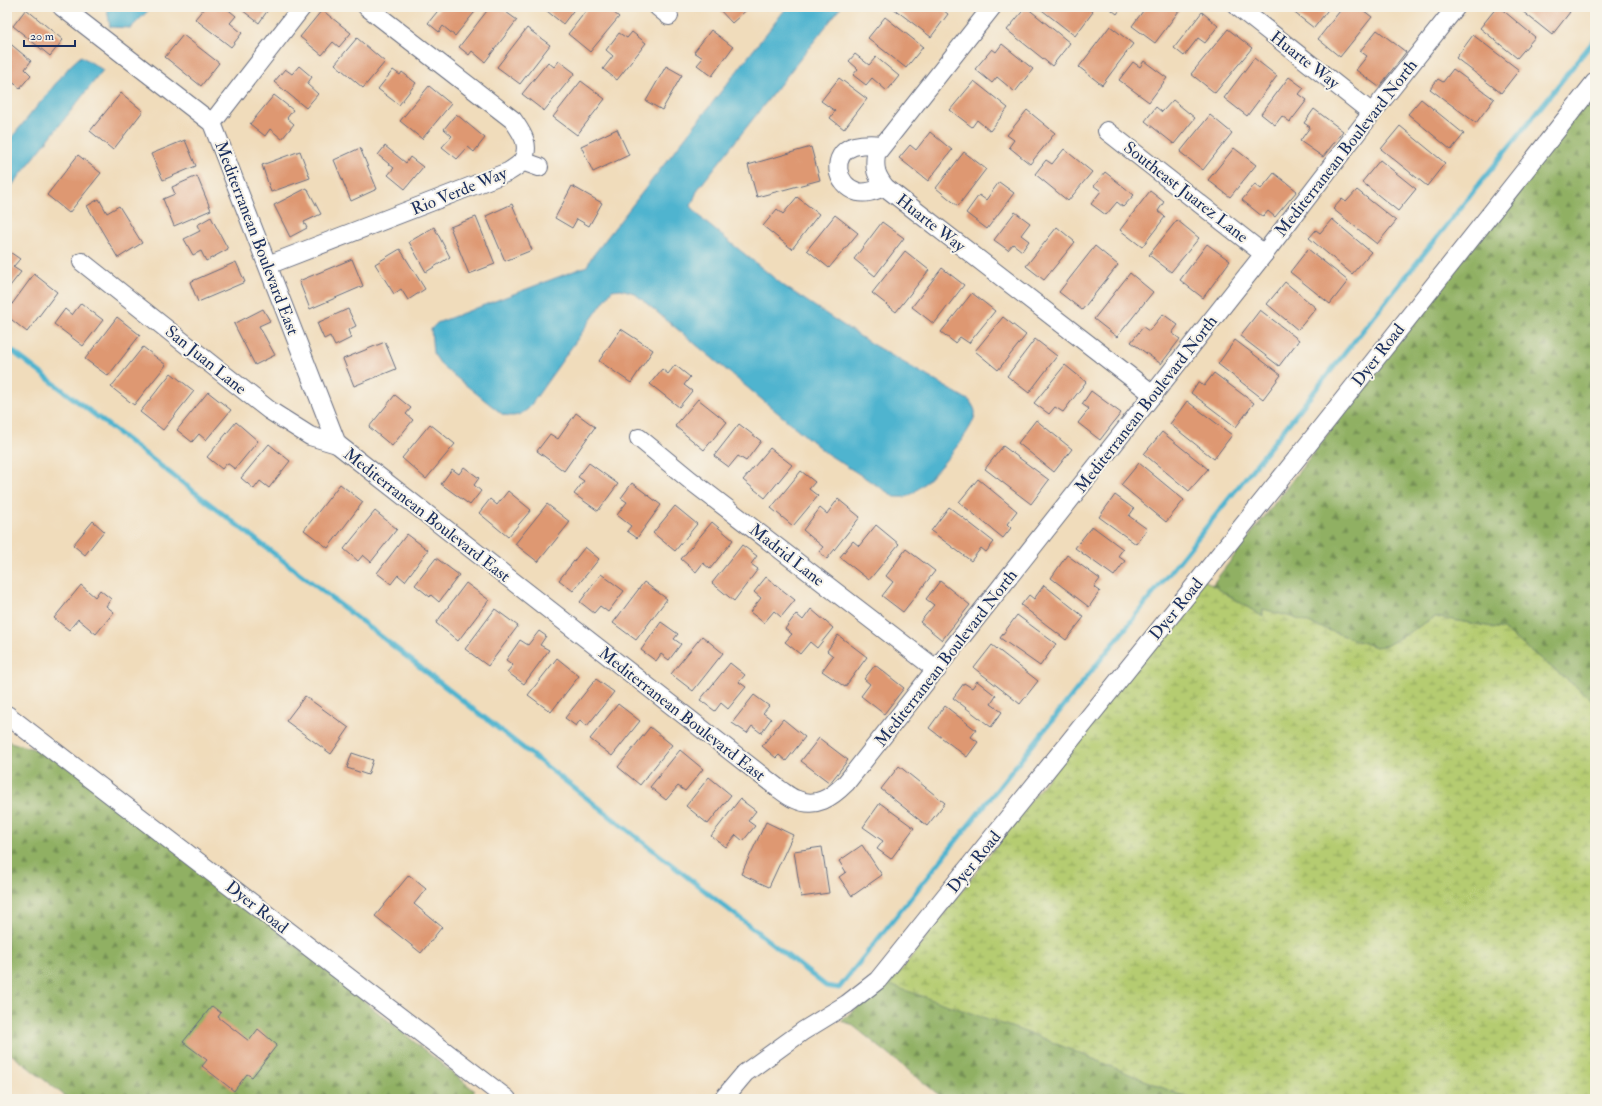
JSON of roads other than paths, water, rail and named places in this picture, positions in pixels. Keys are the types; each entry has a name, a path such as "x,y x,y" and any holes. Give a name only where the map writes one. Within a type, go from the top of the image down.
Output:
{"street":[{"name":"Mediterranean Boulevard East","path":"62,7 212,123 337,444 779,788 795,799 807,803 820,802 832,796"},
{"path":"212,123 302,7"},
{"name":"Rio Verde Way","path":"268,265 530,164 524,135 513,120 367,7"},
{"name":"Huarte Way","path":"992,7 882,145 876,154 875,164 877,177 885,187 1154,394"},
{"name":"Huarte Way","path":"1238,7 1372,113"},
{"name":"Mediterranean Boulevard North","path":"832,796 846,783 937,670 1456,7"},
{"name":"Dyer Road","path":"723,1099 745,1073 803,1031 847,1004 878,980 1263,500 1595,82"},
{"name":"Southeast Juarez Lane","path":"1107,131 1264,254"},
{"path":"882,145 873,144 853,147 844,152 838,161 837,170 846,186 856,192 865,193 885,187"},
{"name":"San Juan Lane","path":"82,262 269,410 310,436 337,444"},
{"name":"Madrid Lane","path":"639,438 690,480 937,670"},
{"name":"Dyer Road","path":"7,715 507,1099"}],"water":[{"path":"109,7 152,7 131,28 110,27 107,9"},
{"path":"787,7 841,7 698,189 691,206 704,221 784,286 870,343 970,401 975,415 966,434 937,470 917,490 907,497 895,497 826,453 634,293 621,289 612,290 528,409 519,415 509,416 502,414 442,366 433,353 431,329 437,323 587,266 591,258"},
{"path":"81,56 103,70 7,192 7,143 70,66"}],"waterway":[{"path":"7,347 369,627 826,986 839,988 1595,39"}]}
